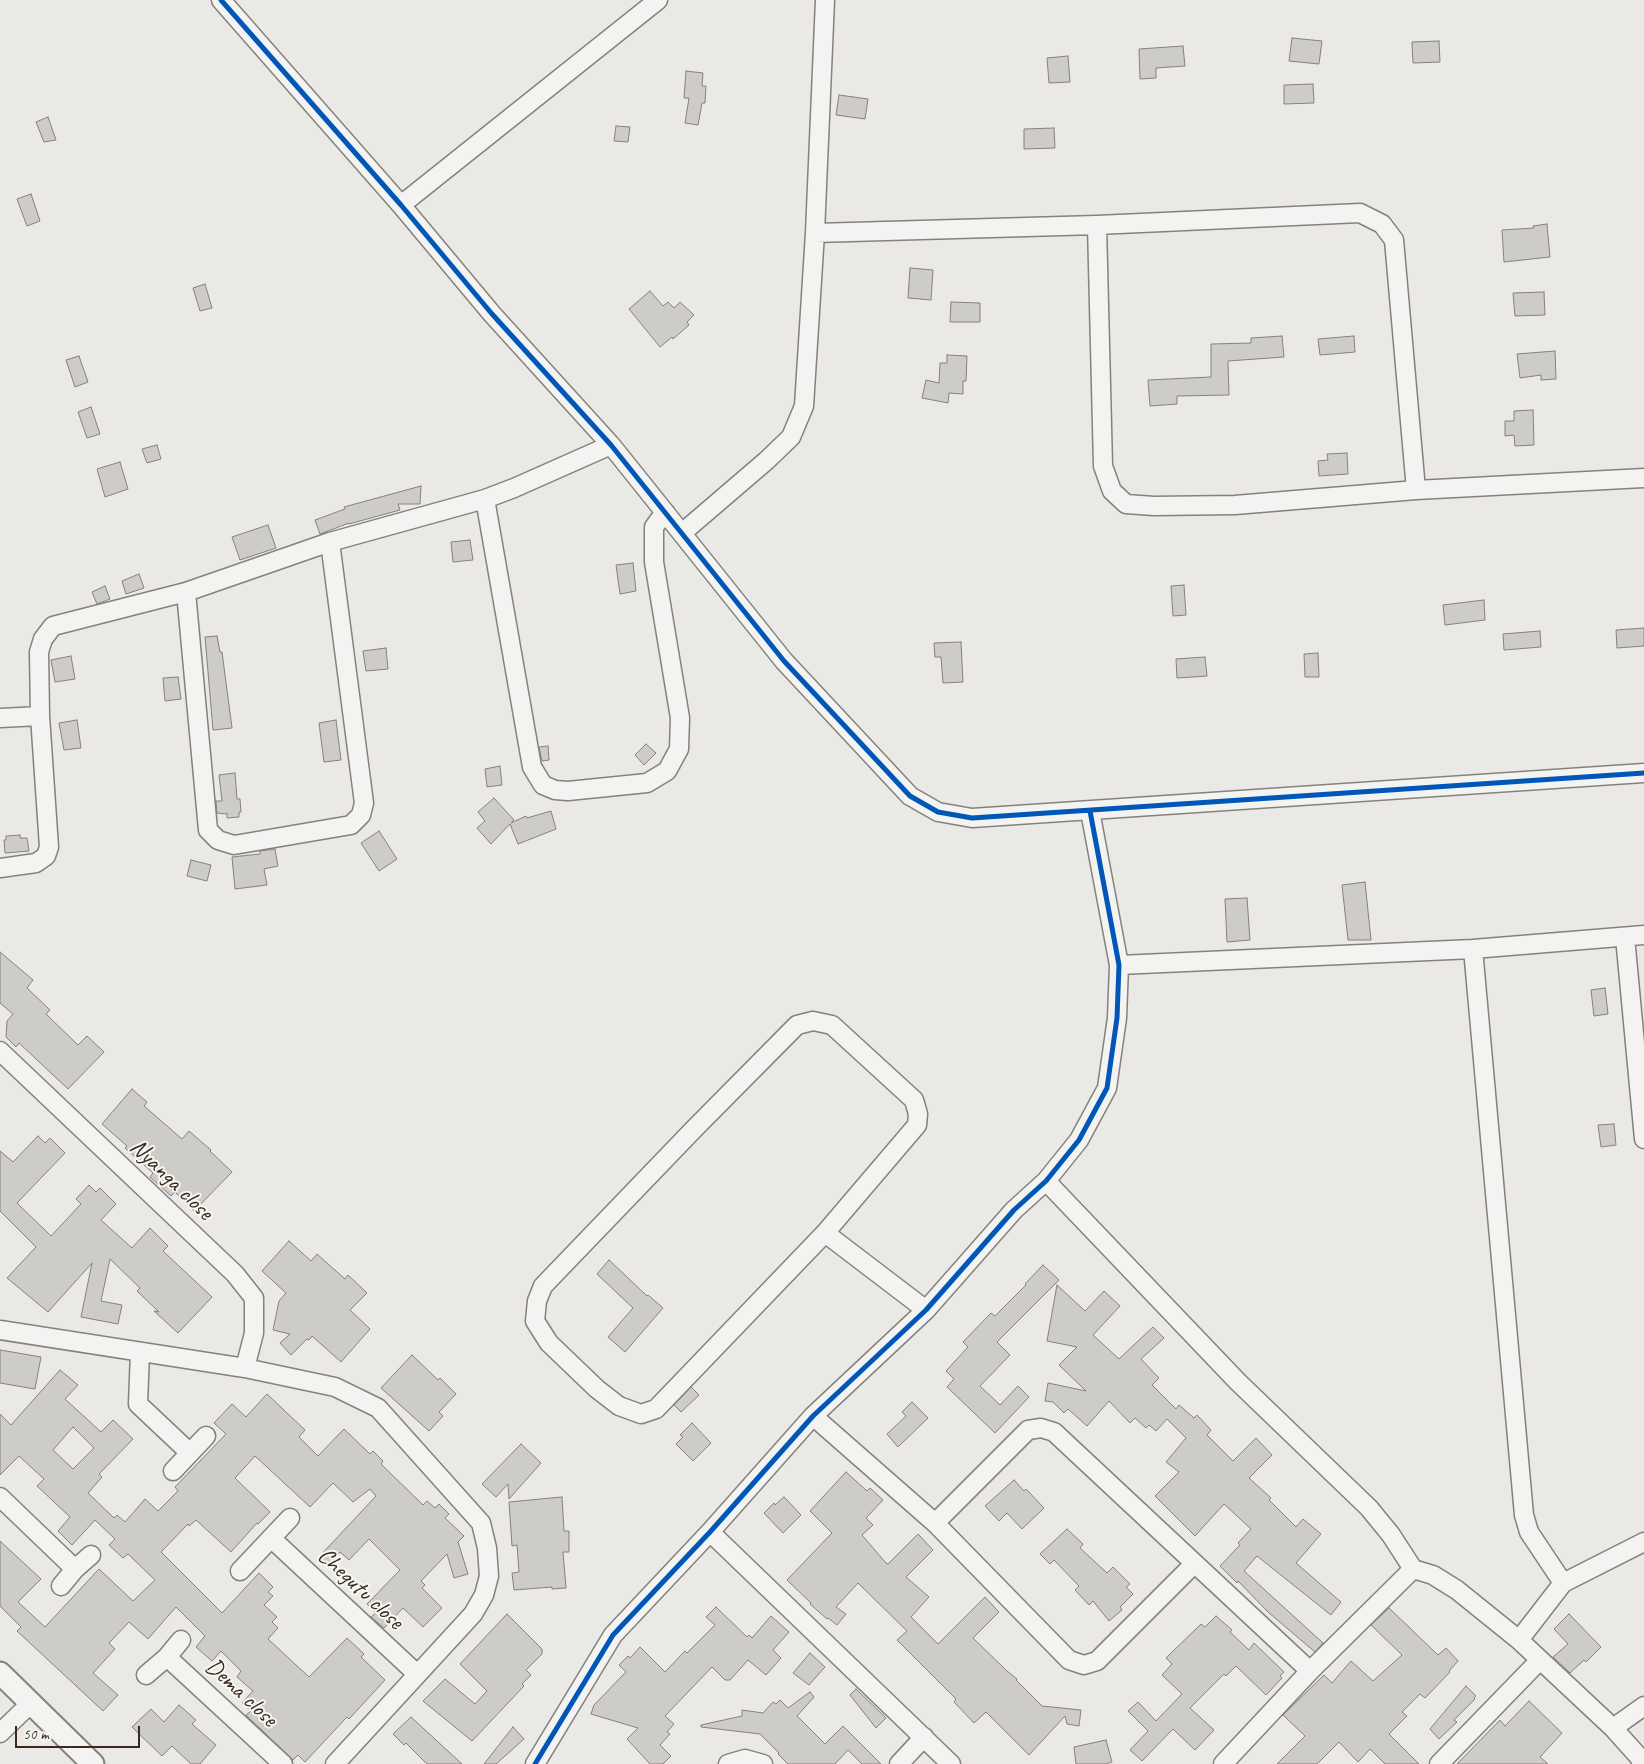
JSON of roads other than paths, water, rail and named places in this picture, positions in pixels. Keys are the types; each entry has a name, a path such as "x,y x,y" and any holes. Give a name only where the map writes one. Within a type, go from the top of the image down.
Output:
{"street":[{"path":"221,0 401,206 492,314 611,445 784,661 910,796 938,812 972,818 1644,773"},
{"path":"401,206 658,0"},
{"path":"682,533 766,461 790,437 804,406 815,233 825,0"},
{"path":"815,233 1096,225 1360,213 1382,224 1394,240 1416,490"},
{"path":"1096,225 1104,466 1112,491 1126,504 1154,506 1235,505 1416,490 1644,478"},
{"path":"0,868 36,863 46,856 49,847 40,716 39,652 43,639 54,626 186,592 330,542 485,499 520,486 611,445"},
{"path":"485,499 532,768 543,785 555,790 568,791 647,782 666,771 679,749 680,718 654,562 654,527 665,512"},
{"path":"186,592 208,830 218,840 234,845 351,825 361,816 364,803 330,542"},
{"path":"0,718 40,716"},
{"path":"535,1764 613,1635 710,1532 813,1416 926,1310 1014,1210 1046,1181 1079,1140 1107,1088 1117,1018 1119,966 1090,811"},
{"path":"1119,966 1473,949 1644,936"},
{"path":"1625,937 1642,1096 1644,1139"},
{"path":"1473,949 1524,1516 1529,1532 1563,1583"},
{"path":"814,1021 832,1025 914,1100 918,1114 916,1125 825,1233 656,1409 641,1414 619,1406 597,1389 549,1343 535,1321 537,1301 544,1286 694,1129 797,1025 814,1021"},
{"name":"Nyanga close","path":"0,1051 235,1274 254,1298 254,1333 245,1368"},
{"path":"1046,1181 1238,1382 1369,1508 1391,1535 1413,1569 1433,1575 1457,1590 1519,1640 1613,1728 1639,1757 1642,1764"},
{"path":"825,1233 926,1310"},
{"path":"0,1330 245,1368 335,1388 357,1396 378,1408 481,1523 488,1548 489,1576 484,1595 473,1614 335,1764"},
{"path":"140,1352 138,1404 190,1453"},
{"path":"813,1416 935,1523 1069,1660 1084,1665 1098,1660 1194,1564"},
{"path":"935,1523 1028,1430 1041,1428 1054,1432 1310,1671"},
{"path":"173,1471 206,1436"},
{"path":"0,1497 75,1569"},
{"path":"240,1571 290,1518"},
{"path":"710,1532 952,1764"},
{"name":"Chegutu close","path":"271,1538 417,1674"},
{"path":"1519,1640 1563,1583 1644,1542"},
{"path":"61,1586 75,1569 91,1555"},
{"path":"1223,1764 1310,1671 1413,1569"},
{"path":"146,1676 167,1657 181,1640"},
{"name":"Dema close","path":"167,1657 283,1764"},
{"path":"1439,1764 1540,1660"},
{"path":"0,1673 92,1764"},
{"path":"0,1733 31,1703"},
{"path":"1613,1728 1644,1706"},
{"path":"899,1764 924,1737"},
{"path":"728,1764 745,1759 763,1764"}]}
